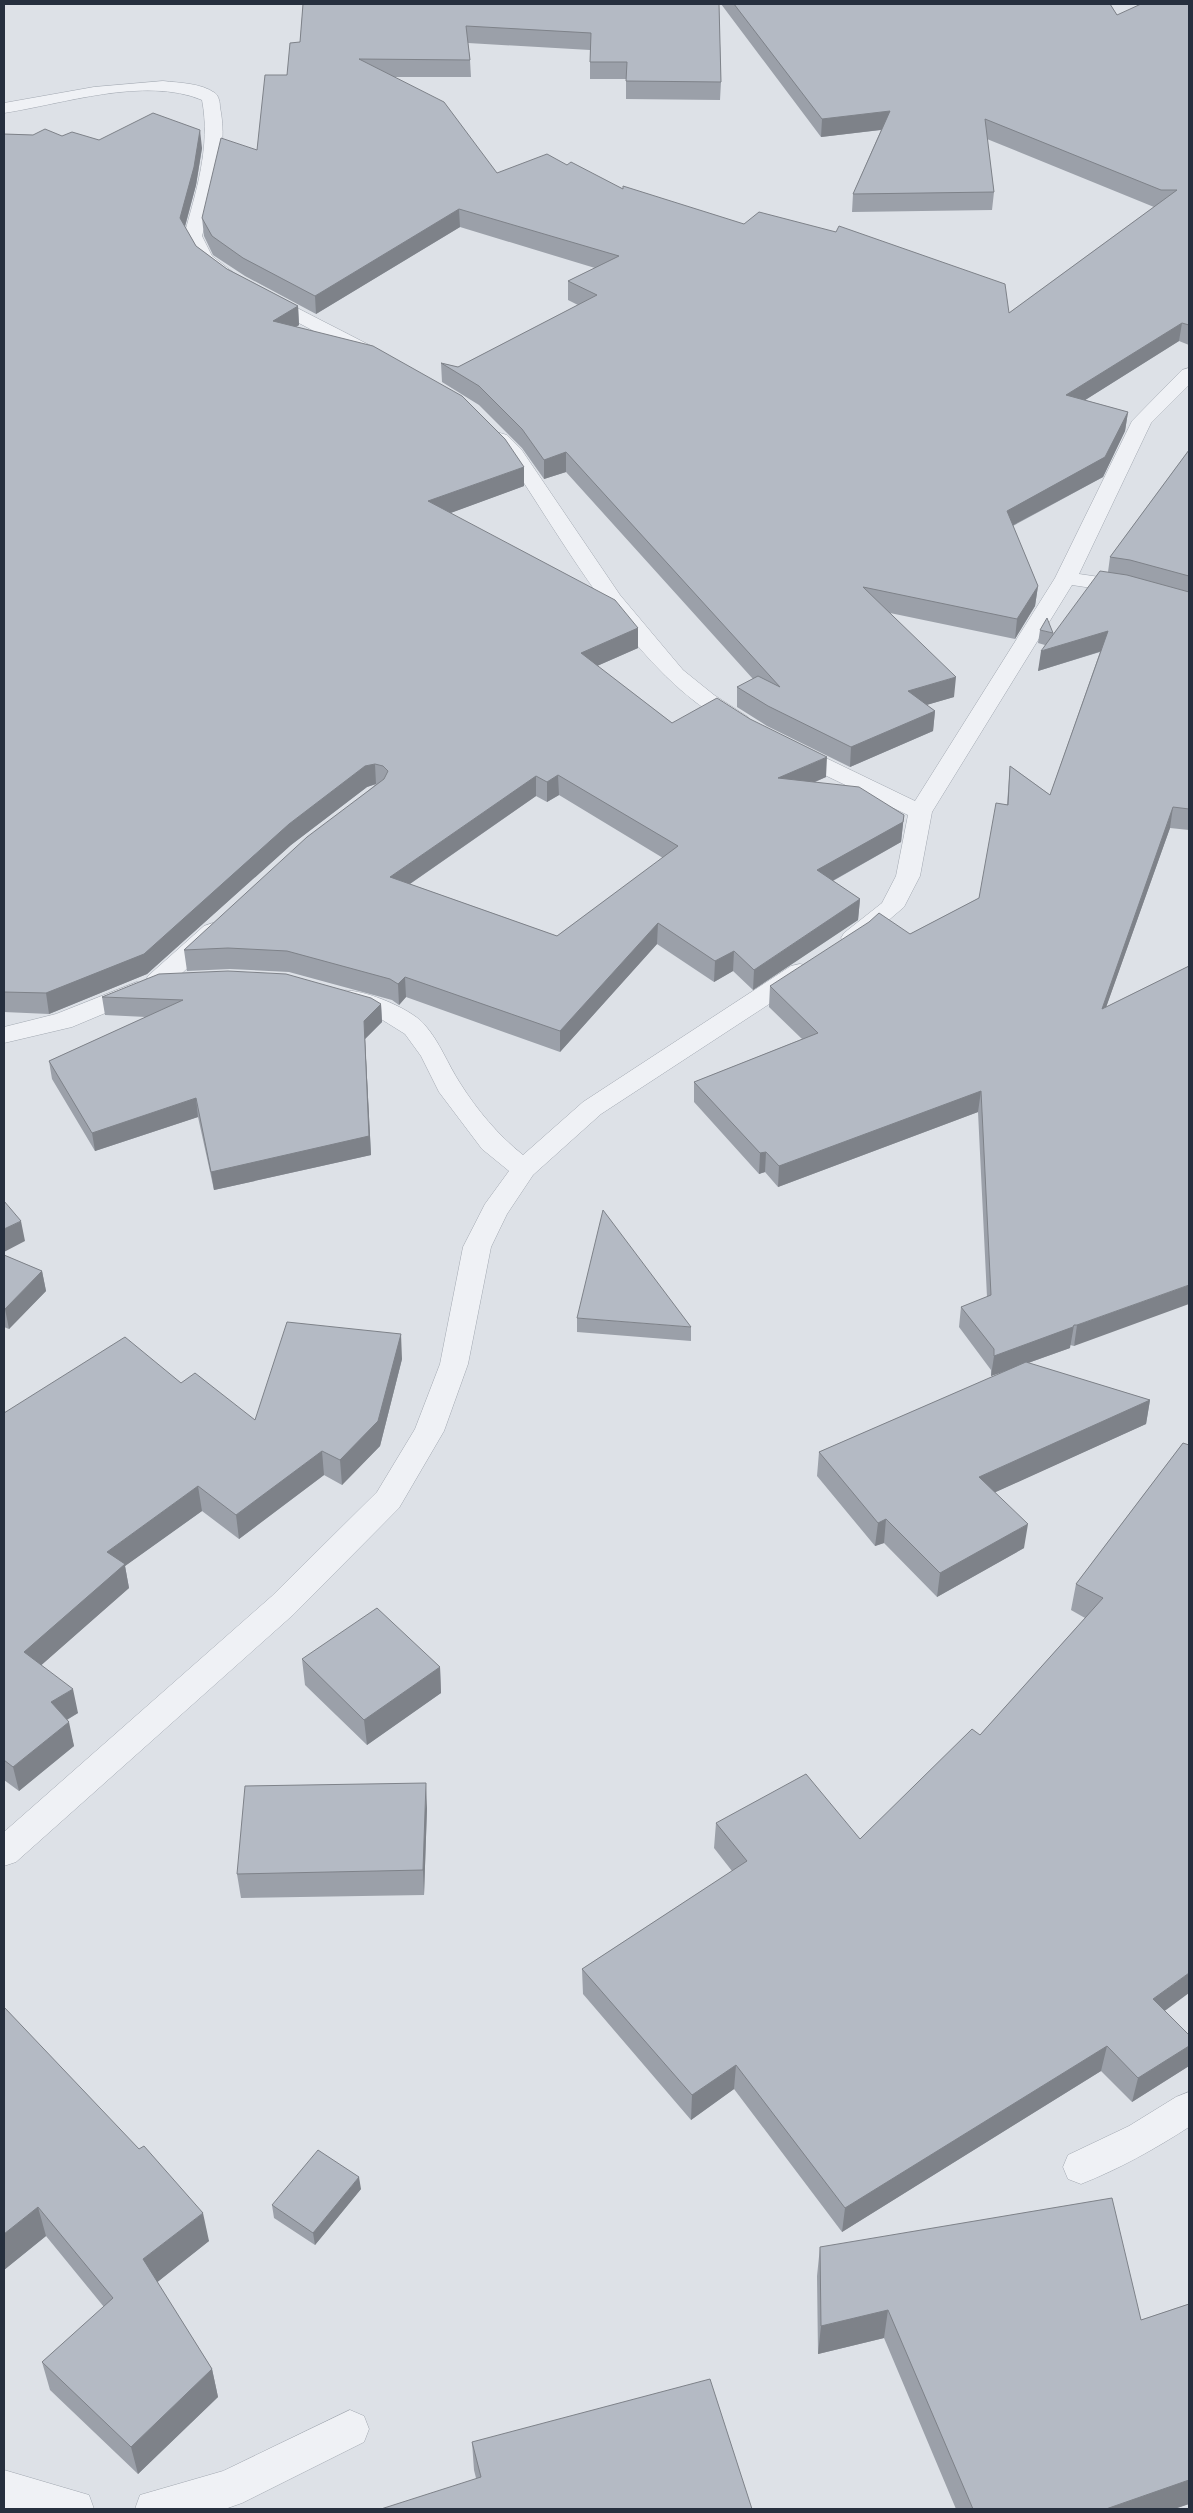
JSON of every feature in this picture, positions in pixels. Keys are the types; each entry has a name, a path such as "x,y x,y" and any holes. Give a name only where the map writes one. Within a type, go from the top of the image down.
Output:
{"street":[{"path":"4,108 151,86 186,88 210,97 215,114 214,142 193,236 205,259 245,287 387,362"},
{"path":"4,1852 283,1605 388,1500 429,1431 454,1364 476,1247 494,1211 524,1169 592,1108 857,936 892,907 908,876 920,812 1066,578 1142,421 1189,374"},
{"path":"490,428 514,453 612,599 675,675 706,700 766,737 920,812"},
{"path":"1066,578 1127,587 1189,605"},
{"path":"157,982 227,918"},
{"path":"4,1036 63,1021 157,982 194,980"},
{"path":"324,991 382,1008 414,1028 434,1054 448,1086 491,1143 524,1169"},
{"path":"1081,2168 1142,2138 1189,2108"},
{"path":"154,2509 228,2489 350,2429"},
{"path":"4,2489 75,2509"}],"building":[{"path":"303,4 719,4 721,82 626,81 627,62 590,62 591,33 466,26 470,60 359,59 444,102 497,173 547,154 567,165 571,162 623,189 623,186 744,224 759,212 836,232 839,226 1005,284 1009,313 1177,190 1161,190 985,119 994,192 853,194 890,111 822,119 734,4 1110,4 1117,15 1141,4 1189,4 1189,325 1182,323 1066,395 1128,412 1105,457 1007,511 1038,586 1017,619 863,587 956,677 908,691 935,711 851,747 768,706 737,687 758,676 780,687 566,452 544,460 522,429 479,386 441,363 458,367 597,295 568,281 619,256 459,209 315,296 243,258 212,236 202,218 221,138 257,150 265,75 287,75 290,43 300,42"},
{"path":"153,113 200,130 194,167 180,218 196,246 227,269 298,306 273,321 373,346 462,396 505,439 524,467 428,501 615,600 638,628 581,653 672,723 717,698 750,719 827,757 778,778 859,787 904,815 903,822 817,870 860,899 754,970 734,951 715,961 658,923 560,1031 405,977 398,984 390,979 287,951 228,948 184,950 307,837 384,779 388,771 383,766 375,764 365,766 289,824 144,954 46,993 4,992 4,134 33,135 45,129 62,136 72,132 99,140","holes":["558,775 678,846 557,936 390,877 536,776 547,782"]},
{"path":"1189,450 1189,576 1130,560 1110,557"},
{"path":"1100,571 1127,575 1189,592 1189,809 1173,807 1102,1009 1189,966 1189,1285 1074,1325 1073,1327 994,1356 994,1349 961,1307 991,1295 981,1091 779,1166 766,1152 760,1153 694,1082 818,1033 770,986 869,922 879,913 910,934 979,898 996,803 1008,805 1010,766 1050,795 1108,631 1041,651"},
{"path":"1047,618 1053,633 1040,630"},
{"path":"228,971 286,974 371,998 381,1004 364,1021 369,1136 211,1172 196,1098 92,1133 49,1061 183,1000 102,997 159,974"},
{"path":"4,1201 21,1221 4,1229"},
{"path":"603,1210 691,1327 577,1318"},
{"path":"4,1255 42,1271 5,1309 4,1308"},
{"path":"287,1322 401,1334 378,1421 340,1460 322,1451 236,1515 198,1486 107,1552 125,1564 24,1652 73,1689 51,1702 69,1722 13,1767 4,1760 4,1413 125,1337 181,1383 195,1373 255,1420"},
{"path":"1026,1362 1150,1400 979,1477 1028,1524 940,1573 886,1519 878,1523 819,1452"},
{"path":"1183,1443 1189,1445 1189,1973 1153,1999 1189,2035 1189,2046 1138,2078 1107,2046 845,2208 736,2065 692,2095 582,1969 747,1861 716,1823 806,1774 860,1839 972,1729 980,1735 1103,1598 1076,1584"},
{"path":"377,1608 440,1667 364,1720 302,1659"},
{"path":"426,1783 423,1870 237,1874 245,1786"},
{"path":"4,2007 139,2149 144,2146 203,2213 143,2259 212,2369 131,2447 42,2362 113,2298 38,2207 4,2234"},
{"path":"318,2150 359,2177 313,2233 272,2205"},
{"path":"1112,2198 1141,2320 1189,2304 1189,2480 1106,2509 973,2509 888,2310 821,2326 820,2247"},
{"path":"710,2379 752,2509 381,2509 481,2477 472,2442"}]}
